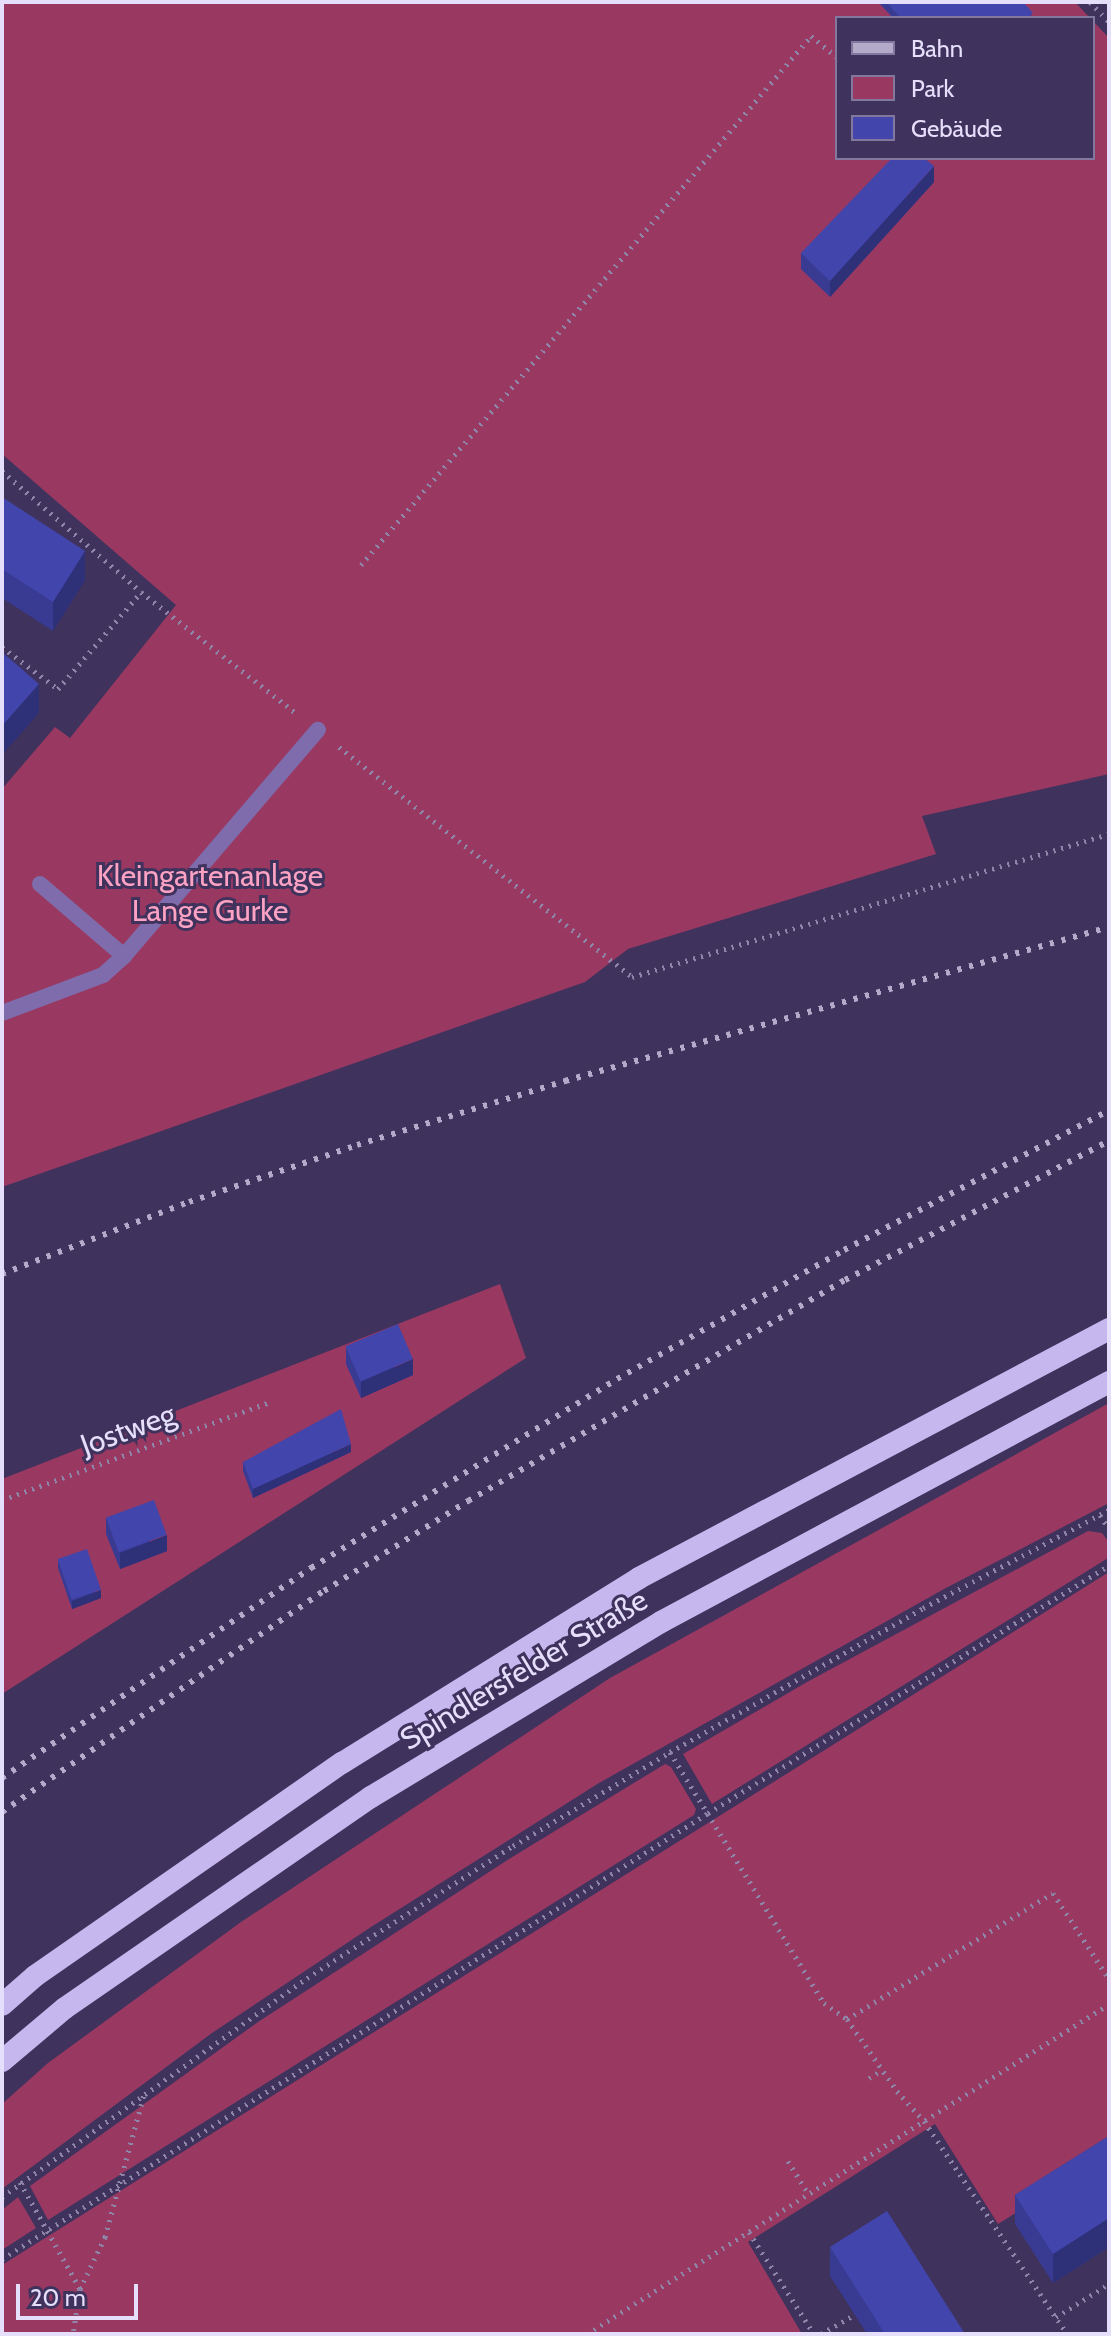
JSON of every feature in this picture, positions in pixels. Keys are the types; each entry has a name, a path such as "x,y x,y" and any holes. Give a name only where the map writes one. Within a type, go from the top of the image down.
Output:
{"highway":[{"name":"Spindlersfelder Straße","path":"2,2005 35,1976 342,1763 639,1578 1109,1329"},
{"name":"Spindlersfelder Straße","path":"2,2061 65,2008 371,1797 661,1622 1109,1382"}],"lane":[{"path":"2,1013 103,975 124,956 318,730"},
{"path":"40,884 124,956"}],"path":[{"path":"1090,2 1109,22"},
{"path":"361,565 811,36 835,55"},
{"path":"2,471 141,592 632,977 1109,834"},
{"path":"2,647 58,689 141,592"},
{"name":"Jostweg","path":"2,1500 270,1402"},
{"path":"2,2197 145,2091 307,1978 513,1846 670,1752 923,1608 1109,1510"},
{"path":"1100,1515 1109,1529"},
{"path":"2,2259 46,2228 407,2006 708,1813 1109,1565"},
{"path":"670,1752 824,2003 847,2019 882,2070 924,2121 1067,2334"},
{"path":"847,2019 1053,1893 1109,1979"},
{"path":"587,2334 1109,2004"},
{"path":"869,2078 882,2070"},
{"path":"73,2334 80,2289 105,2237 145,2091"},
{"path":"788,2161 809,2194"},
{"path":"20,2182 80,2289"},
{"path":"749,2232 814,2334"},
{"path":"1056,2317 1109,2284"},
{"path":"821,2334 855,2314"}],"green space":[{"name":"Kleingartenanlage Lange Gurke","path":"2,2 1075,2 1088,16 835,16 835,160 1095,160 1095,23 1109,38 1109,774 922,816 936,854 628,949 585,982 2,1187 2,789 55,727 70,738 176,605 2,454"},
{"path":"500,1284 526,1358 2,1694 2,1479"},
{"path":"1109,1403 1109,1503 944,1589 599,1783 371,1927 212,2033 2,2189 2,2104 48,2063 241,1922 610,1678"},
{"path":"1088,1531 1102,1533 1108,1541 1108,1558 712,1804 683,1754 807,1682"},
{"path":"1109,1572 1109,2154 998,2224 935,2124 748,2242 802,2334 2,2334 2,2265"},
{"path":"665,1764 671,1767 696,1809 694,1815 48,2220 30,2186 258,2022 509,1859"},
{"path":"18,2197 36,2228 2,2250 2,2210"}],"building":[{"path":"886,2 1023,2 1033,13 1029,16 899,16"},
{"path":"890,160 926,160 934,166 830,281 801,253"},
{"path":"2,497 85,551 53,602 2,569"},
{"path":"2,652 39,684 2,726"},
{"path":"398,1324 413,1359 360,1381 346,1346"},
{"path":"341,1409 351,1444 253,1489 243,1462"},
{"path":"154,1500 167,1535 119,1552 106,1517"},
{"path":"87,1549 101,1590 72,1600 58,1559"},
{"path":"1109,2136 1109,2218 1053,2254 1015,2195"},
{"path":"887,2211 965,2334 885,2334 830,2247"}],"railway":[{"path":"2,1274 189,1202 357,1145 565,1081 1109,927"},
{"path":"2,1778 311,1568 617,1379 844,1250 1109,1110"},
{"path":"2,1812 324,1591 468,1501 845,1280 1109,1141"}]}
